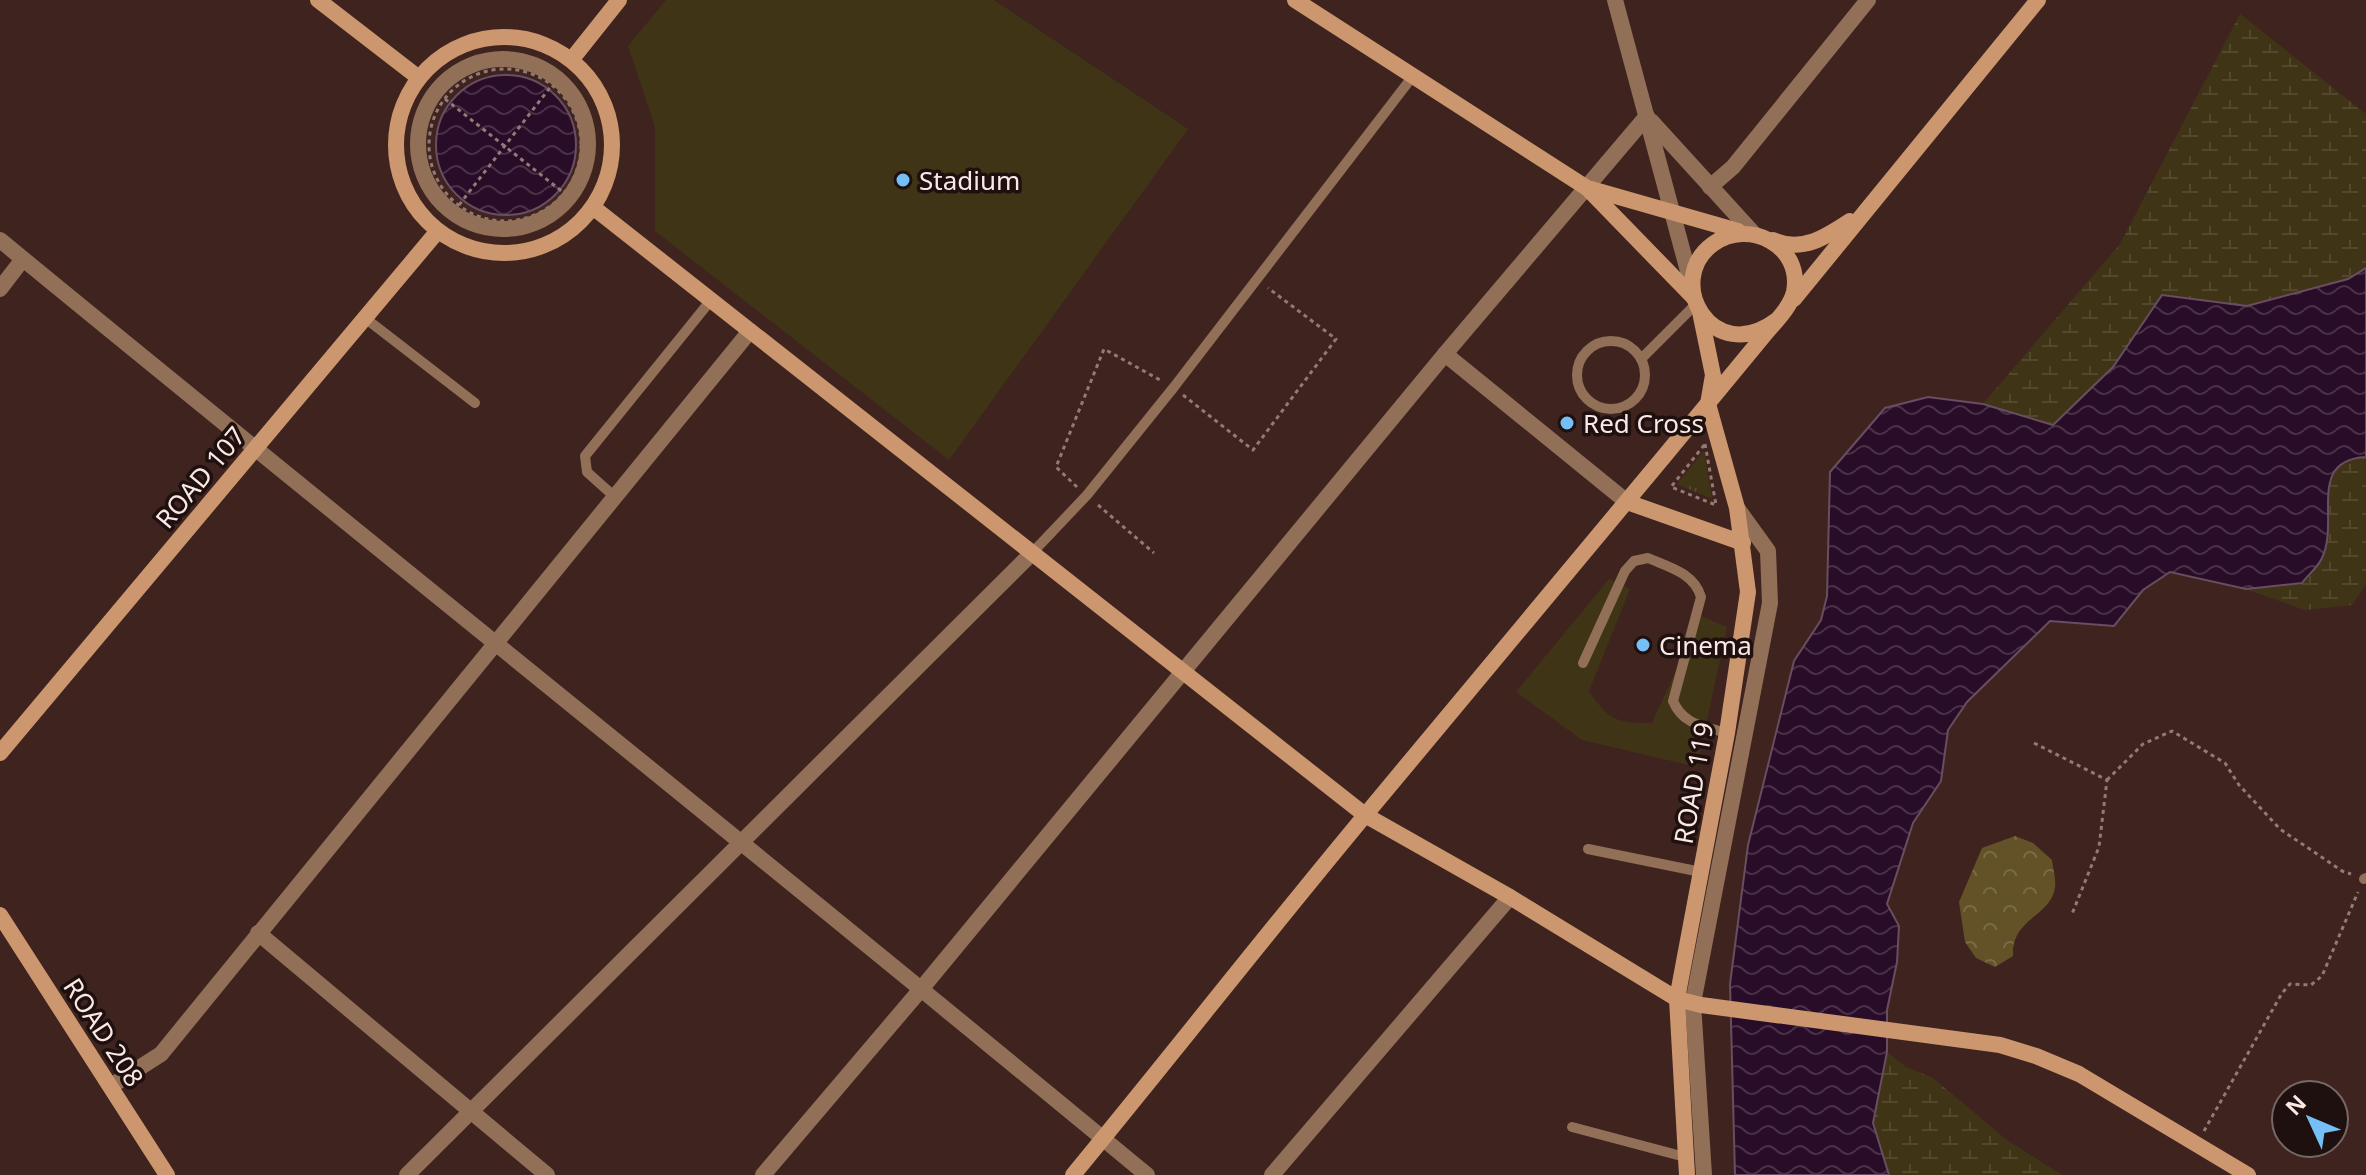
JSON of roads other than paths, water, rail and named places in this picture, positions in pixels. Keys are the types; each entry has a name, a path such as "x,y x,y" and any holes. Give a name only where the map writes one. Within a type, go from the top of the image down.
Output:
{"street":[{"path":"318,0 419,78"},
{"path":"572,59 619,0"},
{"path":"1295,0 1587,188 1696,300 1718,329 1743,335 1761,332 1777,320"},
{"path":"1615,0 1696,300"},
{"path":"1710,187 1733,167 1868,0"},
{"path":"1073,1175 1365,815 1708,404 2038,0"},
{"path":"497,37 542,42 572,59 595,84 609,115 613,148 607,182 594,208 565,235 534,250 500,255 467,248 437,232 414,207 399,176 395,142 402,108 419,78 444,55 475,40 497,37"},
{"path":"502,58 531,63 556,76 576,98 587,125 589,154 582,180 566,203 545,220 519,229 492,230 466,222 454,214 443,206 427,185 419,159 419,129 429,102 447,79 473,64 502,58"},
{"path":"1647,116 1752,234 1781,249 1789,261 1794,283 1788,306"},
{"path":"763,1175 922,988 1445,354 1647,116"},
{"path":"1587,188 1787,246 1820,241 1862,214"},
{"path":"594,208 1365,815 1690,1002 2000,1045 2036,1056 2079,1074 2248,1175"},
{"name":"ROAD 107","path":"0,753 437,232"},
{"path":"1696,300 1698,260 1708,247 1723,237 1752,234"},
{"path":"0,240 496,645 742,841 1147,1175"},
{"path":"0,289 23,259"},
{"name":"ROAD 119","path":"1687,1175 1690,1002 1701,872 1727,733 1748,592 1737,508 1708,404 1713,375 1696,300"},
{"path":"111,1086 161,1054 750,331"},
{"path":"1445,354 1627,502 1743,543"},
{"path":"1704,1175 1690,1002 1770,603 1768,551 1737,508"},
{"path":"407,1175 1032,553"},
{"path":"1272,1175 1510,897"},
{"name":"ROAD 208","path":"0,915 167,1175"},
{"path":"258,933 547,1175"}],"lane":[{"path":"1032,553 1087,495 1174,387 1413,76"},
{"path":"616,498 587,472 585,456 711,300"},
{"path":"1641,359 1696,300"},
{"path":"365,318 475,403"},
{"path":"1600,343 1621,343 1641,359 1645,381 1641,391 1625,406 1604,409 1585,398 1580,388 1578,366 1583,356 1600,343"},
{"path":"1583,663 1625,571 1634,561 1648,558 1685,574 1698,585 1701,597 1673,701 1678,714 1686,720 1727,733"},
{"path":"1588,849 1701,872"},
{"path":"1572,1127 1685,1157"}],"water":[{"path":"506,75 533,80 556,95 571,118 576,145 571,172 556,195 533,210 506,215 479,210 456,195 441,172 436,145 441,118 456,95 479,80"},
{"path":"2366,268 2366,457 2348,461 2336,469 2330,481 2327,543 2318,565 2302,583 2246,589 2170,572 2143,590 2114,626 2050,621 1967,702 1948,730 1941,781 1913,823 1887,904 1899,926 1897,962 1887,1010 1887,1052 1873,1123 1889,1175 1735,1175 1730,984 1748,845 1794,661 1821,620 1827,596 1830,472 1885,408 1928,397 1983,404 2053,425 2113,367 2162,295 2247,306 2348,279"}],"place":[{"name":"Stadium","path":"903,180"},
{"name":"Red Cross","path":"1567,423"},
{"name":"Cinema","path":"1643,645"}]}
